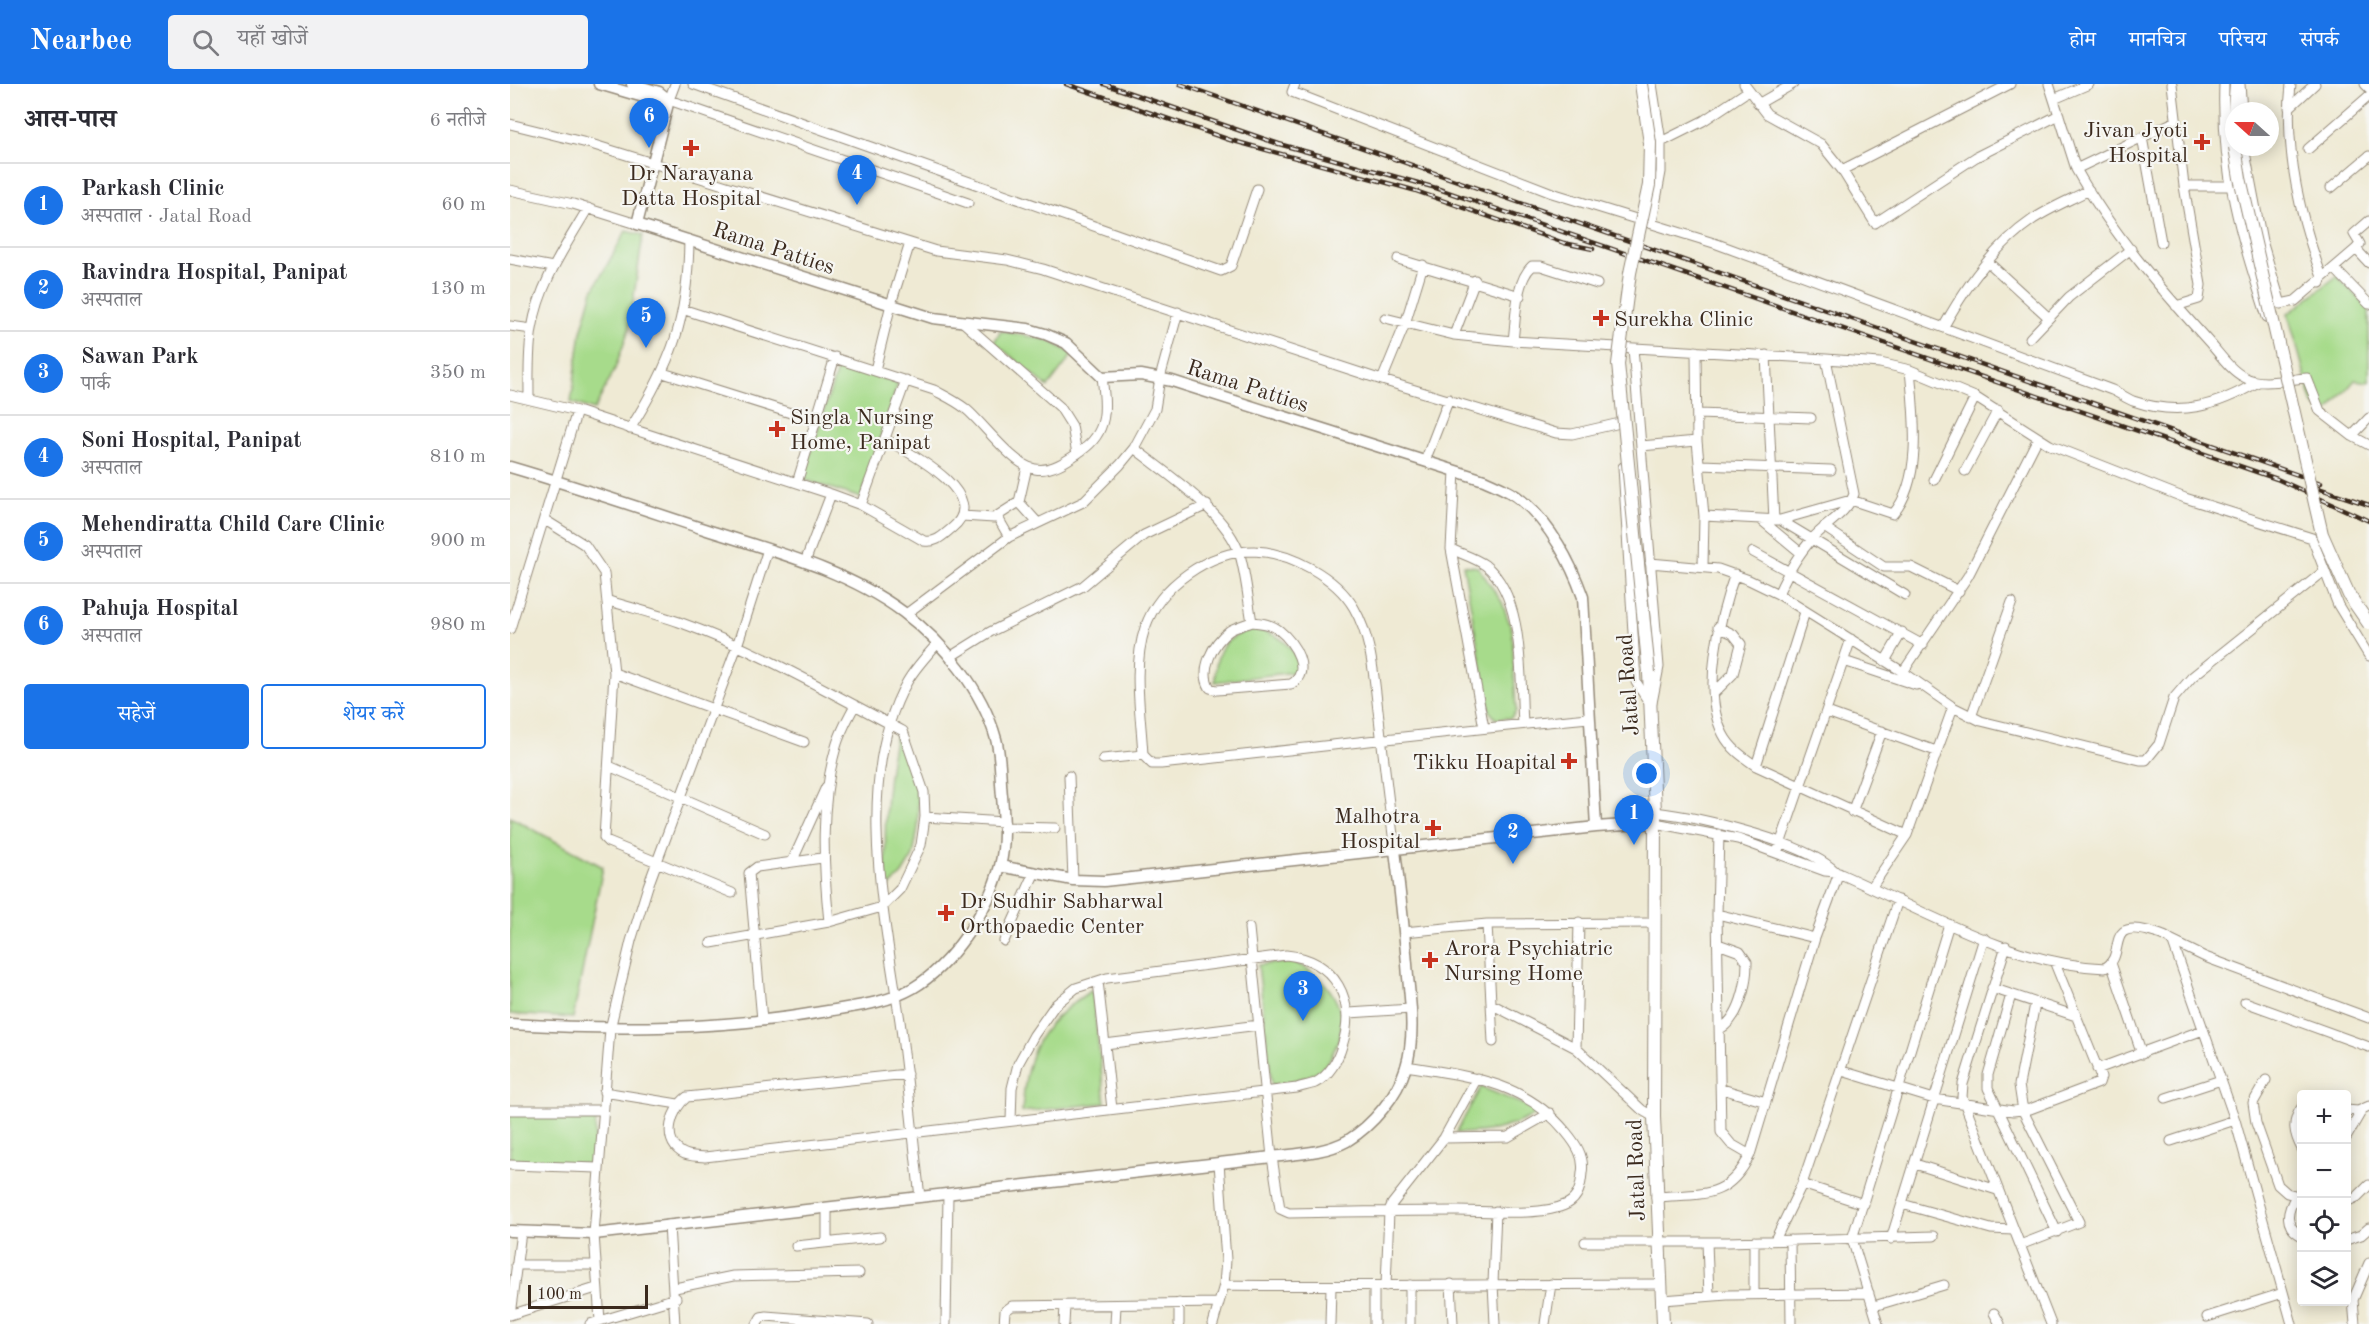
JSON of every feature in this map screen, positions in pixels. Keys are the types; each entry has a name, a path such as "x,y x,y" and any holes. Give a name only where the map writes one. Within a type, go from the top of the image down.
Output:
{"main road":[{"name":"Jatal Road","path":"1641,84 1650,142 1649,185 1629,273 1618,364 1652,705 1655,817 1654,1117 1663,1324"},
{"path":"2236,84 2237,102"},
{"path":"2236,156 2322,534 2349,595 2369,624"}],"street":[{"path":"599,84 657,101 669,100"},
{"path":"632,84 660,92 669,100 968,203"},
{"path":"510,190 588,208 637,224 675,84"},
{"path":"693,84 1221,271 1231,266 1257,189"},
{"path":"1295,84 1292,92 1456,157 1552,193 1652,222 1944,326 2112,390 2130,400 2165,409 2219,402 2258,382 2307,378 2320,411 2352,436 2369,445"},
{"path":"1652,84 1661,142 1661,172 1652,222"},
{"path":"1758,104 1793,84"},
{"path":"1842,170 2010,84"},
{"path":"2049,84 2076,169 2089,190 2176,306 2237,372 2258,382"},
{"path":"2054,99 2089,84"},
{"path":"2172,84 2184,186 2201,294 2196,301 2176,306"},
{"path":"2224,84 2224,140 2229,186 2241,237 2267,317 2283,380"},
{"path":"2238,102 2240,84"},
{"path":"2291,84 2289,108 2291,150 2309,240 2322,277 2320,283"},
{"path":"2289,108 2315,84"},
{"path":"2365,84 2369,88"},
{"path":"1661,142 1703,121 1746,87 1767,114 1818,141 1842,170 1871,220 1878,222 1976,157 2059,115"},
{"path":"2308,149 2369,96"},
{"path":"2076,169 2176,122"},
{"path":"510,124 564,136 936,251 1023,263 1382,380 1563,434 1620,423"},
{"path":"2142,137 2161,242"},
{"path":"2246,156 2262,241 2279,301 2285,305 2295,301 2320,283 2356,249 2360,244 2354,234 2369,221"},
{"path":"2331,188 2369,156"},
{"path":"2184,186 2229,186"},
{"path":"1944,326 1961,295 1988,262 2027,224 2089,190"},
{"path":"529,399 532,329 538,306 553,267 588,208"},
{"name":"Rama Patties","path":"637,224 933,318 1028,329 1045,334 1066,343 1101,377 1160,378 1484,480 1520,499 1537,515 1569,564 1583,597 1596,827"},
{"path":"630,429 663,373 685,310 689,240"},
{"path":"875,370 891,304 910,243"},
{"path":"2030,338 2048,317 2079,288 2131,249"},
{"path":"2356,249 2369,263"},
{"path":"510,259 553,267"},
{"path":"1398,259 1475,280 1520,296"},
{"path":"1988,262 2048,317"},
{"path":"1382,380 1405,324 1424,265"},
{"path":"1513,341 1526,272 1536,265 1597,284"},
{"path":"2335,269 2369,303"},
{"path":"1454,335 1475,280"},
{"path":"685,310 934,390 962,406 1027,467 1047,470 1090,445 1102,429 1105,400 1101,377"},
{"path":"906,614 1009,537 1036,522 1083,502 1134,448 1155,410 1160,378 1178,312"},
{"path":"1385,318 1454,335 1513,341 1826,359 1880,363 1910,370 1975,397 2038,438 2185,498 2312,538 2323,572 2338,605 2369,656"},
{"path":"963,322 1060,407 1072,426 1077,454"},
{"path":"510,326 532,329"},
{"path":"1613,346 1636,682 1652,705"},
{"path":"1633,348 1659,667 1656,695 1652,705"},
{"path":"1696,351 1697,441 1704,516 1702,567"},
{"path":"1766,355 1777,520"},
{"path":"797,483 835,357"},
{"path":"1778,594 1789,571 1811,540 1848,507 1854,488 1826,359"},
{"path":"1704,516 1777,520 1851,500 1889,515 1895,512 1911,475 1914,459 1910,370"},
{"path":"663,373 816,421"},
{"path":"861,505 906,380"},
{"path":"510,395 577,411 831,494 861,505 924,541 932,542 957,525 962,516 963,508 954,487 928,465 885,439"},
{"path":"1934,480 1975,397"},
{"path":"1425,461 1449,399"},
{"path":"1965,471 1998,410"},
{"path":"510,629 577,411"},
{"path":"1698,414 1811,418"},
{"path":"2352,436 2369,418"},
{"path":"1903,672 1959,591 1997,522 2038,438"},
{"path":"1641,446 1697,441"},
{"path":"1134,448 1207,505 1240,553 1252,622"},
{"path":"1701,465 1831,470"},
{"path":"510,467 805,562 862,587 906,614 950,657 980,702 997,740 1004,825 1000,866 979,914 961,943 942,966 915,987 896,996 871,1004 762,1020 675,1028 610,1029 510,1024"},
{"path":"962,516 990,518 1019,502 1027,467"},
{"path":"1455,471 1451,549 1484,728"},
{"path":"805,562 831,494"},
{"path":"1019,502 1036,522"},
{"path":"950,657 990,632 1083,586 1144,535 1207,505"},
{"path":"997,516 1009,537"},
{"path":"1760,519 1800,554"},
{"path":"545,520 585,545 604,573 609,601 614,673 604,838 608,842 732,893"},
{"path":"1777,520 1905,595"},
{"path":"1824,527 1884,567 1911,567 1959,591"},
{"path":"600,1321 594,1234 597,1168 610,1029 631,941 657,861 737,646 768,549"},
{"path":"1451,549 1484,564 1494,574 1509,601 1516,630 1523,724"},
{"path":"596,1288 510,1315 516,1266 516,1231 594,1234 1272,1157 1324,1149 1347,1141 1382,1110 1397,1089 1406,1066 1411,1038 1411,1009 1382,740 1369,647 1362,623 1353,605 1339,589 1306,566 1266,552 1240,553 1193,570 1177,582 1154,608 1140,648 1143,755 1152,764 1161,764 1382,740 1484,728 1589,718"},
{"path":"1753,552 1923,645"},
{"path":"1650,563 1702,567 1735,574 1778,594 1903,672 1953,707 1991,725 2146,760 2159,744 2174,698 2192,676 2323,572"},
{"path":"1735,574 1718,627 1715,692 1722,732 1740,755 1756,766 1852,812 1907,835"},
{"path":"609,601 680,622 737,646 903,731 924,792 925,817 921,845 900,889 882,907 829,922 711,943"},
{"path":"1971,717 2012,602"},
{"path":"1756,766 1805,612"},
{"path":"1252,622 1264,623 1282,632 1298,655 1302,666 1300,675 1292,684 1217,690 1210,688 1207,682 1206,667 1220,639 1230,629 1252,622"},
{"path":"1715,692 1733,674 1741,644 1733,634 1718,627"},
{"path":"1885,661 1902,632"},
{"path":"1776,853 1851,639"},
{"path":"920,1197 907,1074 882,907 877,853 878,807 882,768 891,725 906,683 938,644"},
{"path":"1844,660 1928,690"},
{"path":"614,673 804,742"},
{"path":"829,922 822,858 828,784 836,746 855,705"},
{"path":"1871,888 1907,835 1953,707"},
{"path":"1827,712 1936,751"},
{"path":"1852,812 1882,731"},
{"path":"1103,759 1143,755"},
{"path":"609,766 680,799 765,834"},
{"path":"1069,776 1073,880"},
{"path":"792,862 828,784"},
{"path":"925,817 1055,828"},
{"path":"1000,866 1073,880 1104,881 1596,827 1655,817 1701,819 1780,843 1823,861 1838,872 1949,924 2006,946 2054,961 2105,968 2111,963"},
{"path":"1655,817 1719,834 1825,871 1838,872"},
{"path":"1719,834 1717,914 1721,1132 1731,1144 1750,1155"},
{"path":"762,1020 749,873 757,867 822,858"},
{"path":"1004,941 1035,872"},
{"path":"1656,1197 1725,1188 1741,1174 1750,1155 1815,938 1838,872"},
{"path":"1775,1240 1802,1184 1898,900"},
{"path":"1717,914 1815,938"},
{"path":"1576,1048 1579,922"},
{"path":"1404,932 1487,924 1654,923"},
{"path":"1487,924 1493,1042"},
{"path":"1878,1324 1852,1239 1949,924"},
{"path":"1249,928 1272,1157 1278,1204 1284,1212 1547,1209 1567,1204 1578,1192 1583,1167 1581,1154 1550,1113 1509,1089 1477,1078 1406,1066"},
{"path":"2142,1054 2111,963 2118,937 2126,930 2140,930 2170,939 2205,957 2369,1018"},
{"path":"1891,1239 1984,938"},
{"path":"2170,939 2235,1120 2292,1324"},
{"path":"1718,944 1740,952 1747,962 1745,981 1734,1016 1728,1025 1720,1029"},
{"path":"2006,946 1962,1091 1963,1105 2051,1324"},
{"path":"907,1074 687,1097 678,1104 670,1129 672,1141 679,1151 690,1156 705,1157 1112,1110 1315,1083 1329,1072 1340,1055 1349,1013 1337,983 1311,961 1286,955 1098,981 1076,988 1055,1005 1034,1035 1018,1064 1012,1088 1011,1121"},
{"path":"1842,1071 1934,1099 1963,1105 2023,1111 2099,1083 2101,1079 2054,961"},
{"path":"1098,981 1112,1110"},
{"path":"1992,988 2076,1016"},
{"path":"2011,995 1988,1081 1996,1108 2057,1233"},
{"path":"2246,1002 2369,1047"},
{"path":"1491,1004 1576,1048 1642,1110 1654,1117"},
{"path":"2020,1245 2078,1225 2079,1221 2023,1111 2019,1084 2035,1004"},
{"path":"1349,1013 1411,1009"},
{"path":"1105,1044 1258,1025"},
{"path":"2097,1069 2203,1030"},
{"path":"1386,1286 1389,1211 1444,1138 1477,1078"},
{"path":"2166,1098 2221,1080"},
{"path":"2266,1080 2253,1103 2256,1122 2278,1185 2297,1196"},
{"path":"1722,1089 1766,1102"},
{"path":"604,1092 678,1104"},
{"path":"2351,1110 2366,1108"},
{"path":"2351,1130 2366,1108"},
{"path":"510,1110 602,1110"},
{"path":"1444,1138 1508,1137 1550,1113"},
{"path":"2297,1115 2294,1130 2297,1138"},
{"path":"2171,1142 2235,1120"},
{"path":"1213,1324 1224,1285 1227,1260 1219,1163"},
{"path":"1915,1164 1997,1190"},
{"path":"510,1165 597,1168"},
{"path":"1802,1184 1864,1204"},
{"path":"2351,1200 2369,1185"},
{"path":"946,1324 948,1194"},
{"path":"2297,1199 2289,1208 2287,1220 2297,1233"},
{"path":"1902,1204 1991,1229 2013,1230"},
{"path":"827,1208 827,1242"},
{"path":"1495,1324 1493,1284 1496,1211"},
{"path":"669,1225 675,1293 675,1324"},
{"path":"2351,1238 2361,1235 2369,1228"},
{"path":"1585,1242 1659,1243 1891,1239 1934,1236"},
{"path":"796,1246 880,1237"},
{"path":"1790,1240 1791,1324"},
{"path":"1754,1241 1754,1294"},
{"path":"1707,1242 1709,1296"},
{"path":"2355,1324 2353,1300 2369,1263"},
{"path":"516,1266 595,1265"},
{"path":"590,1324 675,1293 733,1276 859,1273"},
{"path":"1224,1285 1374,1288 1451,1284 1662,1284"},
{"path":"1451,1284 1453,1324"},
{"path":"1545,1324 1551,1284"},
{"path":"1874,1306 1944,1284"},
{"path":"1410,1285 1410,1324"},
{"path":"1330,1324 1331,1287"},
{"path":"1374,1288 1374,1324"},
{"path":"1663,1300 1754,1294 1869,1293"},
{"path":"2207,1317 2283,1293"},
{"path":"1179,1303 1179,1324"},
{"path":"1004,1324 1005,1311 1012,1306 1219,1303"},
{"path":"1064,1324 1065,1306"},
{"path":"1115,1324 1116,1306"},
{"path":"1994,1313 2000,1324"},
{"path":"757,1324 761,1317 766,1316 868,1324"}],"green space":[{"path":"626,231 643,235 629,329 615,369 594,410 571,402 581,332 593,290"},
{"path":"2337,276 2369,309 2369,382 2355,380 2326,414 2313,405 2288,314"},
{"path":"1001,331 1048,340 1073,354 1048,387 994,342"},
{"path":"839,364 898,383 861,498 802,479"},
{"path":"1463,565 1478,567 1502,602 1512,631 1516,711 1511,718 1496,719 1490,712"},
{"path":"1251,630 1269,633 1284,641 1294,654 1301,671 1215,682 1215,671 1222,648 1233,637"},
{"path":"896,734 918,782 918,828 913,856 902,874 887,889 886,811"},
{"path":"510,817 603,867 573,1018 510,1014"},
{"path":"1293,962 1316,976 1333,995 1339,1007 1340,1032 1331,1057 1319,1070 1300,1079 1272,1085 1258,965"},
{"path":"1092,990 1105,1103 1022,1112 1027,1072 1039,1041 1059,1015"},
{"path":"1481,1087 1541,1112 1500,1128 1456,1133"},
{"path":"510,1113 596,1118 593,1165 510,1160"}],"railway":[{"path":"1066,84 1230,140 1413,190 1564,243 1593,249"},
{"path":"1104,84 1279,144 1436,188 2277,479 2369,521"},
{"path":"1180,84 2321,483"},
{"path":"2312,486 2369,505"}],"place":[{"name":"Jivan Jyoti Hospital","path":"2202,142"},
{"name":"Pahuja Hospital","path":"649,148"},
{"name":"Dr Narayana Datta Hospital","path":"691,148"},
{"name":"Soni Hospital, Panipat","path":"857,205"},
{"name":"Surekha Clinic","path":"1601,318"},
{"name":"Mehendiratta Child Care Clinic","path":"646,348"},
{"name":"Singla Nursing Home, Panipat","path":"777,429"},
{"name":"Tikku Hoapital","path":"1569,761"},
{"name":"Malhotra Hospital","path":"1433,828"},
{"name":"Parkash Clinic","path":"1634,845"},
{"name":"Ravindra Hospital, Panipat","path":"1513,864"},
{"name":"Dr Sudhir Sabharwal Orthopaedic Center","path":"946,913"},
{"name":"Arora Psychiatric Nursing Home","path":"1430,960"},
{"name":"Sawan Park","path":"1303,1021"}]}
